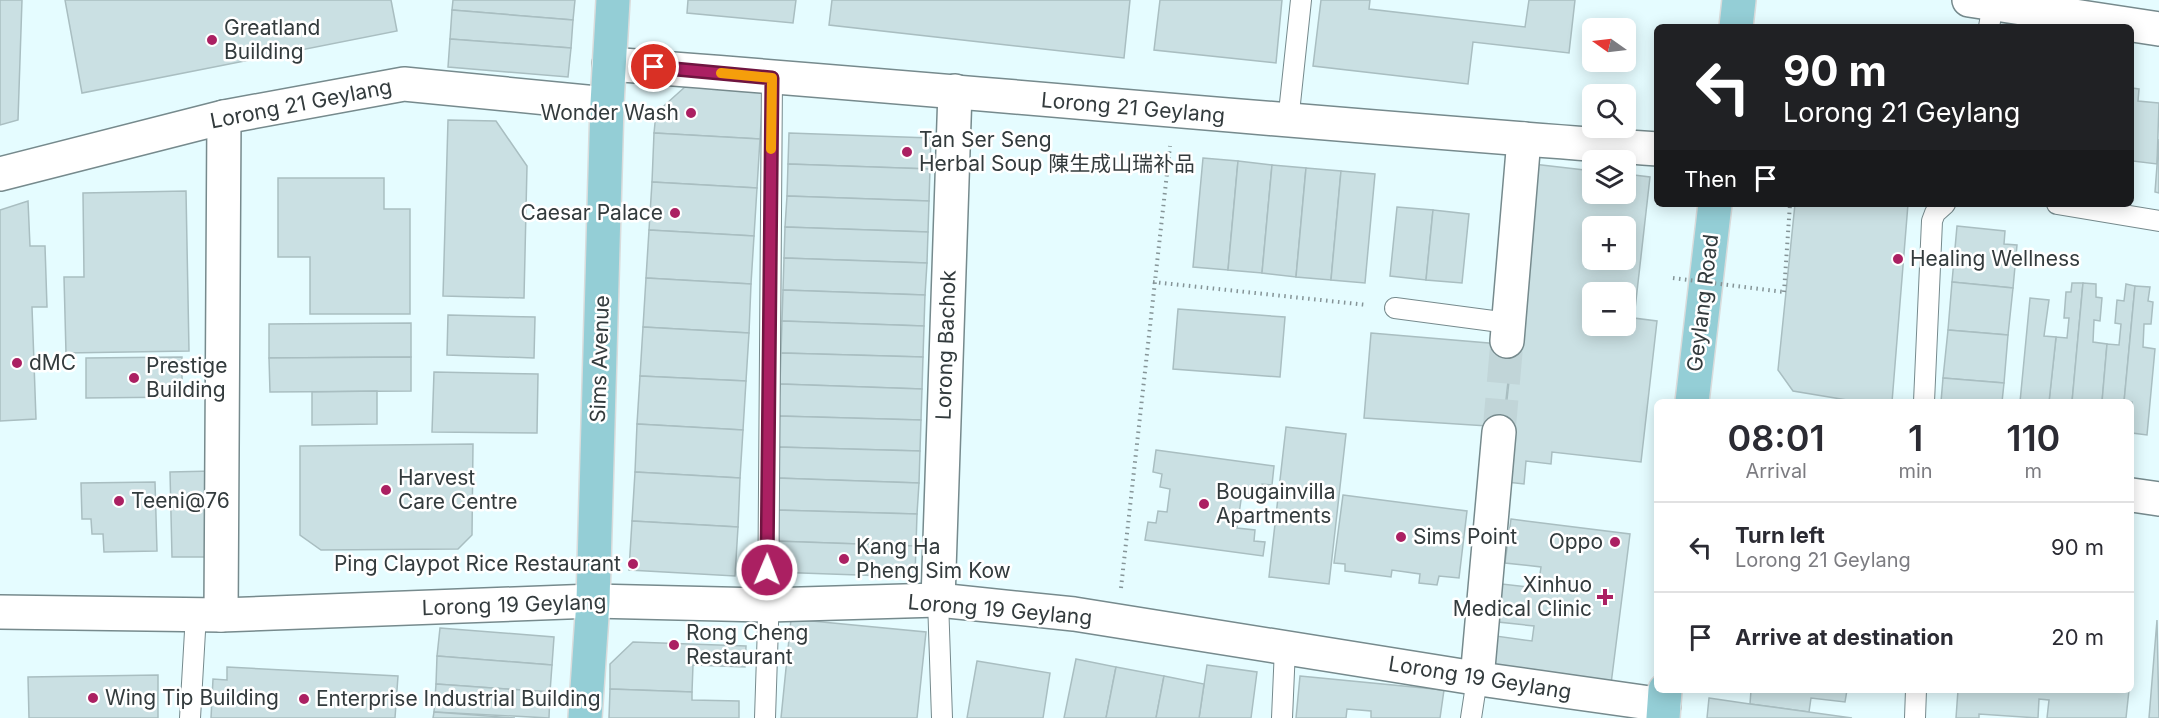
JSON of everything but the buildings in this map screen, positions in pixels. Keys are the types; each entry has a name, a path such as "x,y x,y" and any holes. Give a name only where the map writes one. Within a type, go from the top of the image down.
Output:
{"main road":[{"name":"Sims Avenue","path":"585,718 593,601 607,104 613,0"},
{"path":"1736,24 1739,0"},
{"name":"Geylang Road","path":"1692,399 1715,207"}],"street":[{"path":"1984,10 2113,24"},
{"path":"2134,26 2159,29"},
{"name":"Lorong 21 Geylang","path":"609,63 772,78 955,91 1288,122 1654,149"},
{"name":"Lorong 21 Geylang","path":"0,174 224,117 404,84 607,104"},
{"name":"Lorong Bachok","path":"938,600 955,91"},
{"path":"208,614 224,117"},
{"path":"1507,332 1524,140"},
{"path":"1477,679 1499,432"},
{"path":"2134,495 2159,499"},
{"name":"Lorong 19 Geylang","path":"0,612 208,614 593,601 768,605 938,600 1117,621 1477,679 1664,704"}],"lane":[{"path":"1288,122 1301,0"},
{"path":"765,718 772,78"},
{"path":"1924,399 1932,221 1935,213 1942,207"},
{"path":"2075,207 2159,221"},
{"path":"1395,308 1507,332"},
{"path":"938,600 942,718"},
{"path":"190,718 208,614"},
{"path":"1282,718 1285,648"},
{"path":"1471,718 1477,679"},
{"path":"1916,693 1916,718"}],"path":[{"path":"1117,621 1153,282 1174,112"},
{"path":"1673,278 1784,292 1790,207"},
{"path":"1153,282 1395,308"}],"tunnel":[{"path":"1499,432 1507,341"}],"slow traffic":[{"path":"721,73 772,78 771,149"}],"place":[{"name":"Greatland Building","path":"212,40"},
{"name":"Wonder Wash","path":"691,113"},
{"name":"Tan Ser Seng Herbal Soup 陳生成山瑞补品","path":"907,152"},
{"name":"Caesar Palace","path":"675,213"},
{"name":"Healing Wellness","path":"1898,259"},
{"name":"dMC","path":"17,363"},
{"name":"Prestige Building","path":"134,378"},
{"name":"Harvest Care Centre","path":"386,490"},
{"name":"Teeni@76","path":"119,501"},
{"name":"Bougainvilla Apartments","path":"1204,504"},
{"name":"Sims Point","path":"1401,537"},
{"name":"Oppo","path":"1615,542"},
{"name":"Kang Ha Pheng Sim Kow","path":"844,559"},
{"name":"Ping Claypot Rice Restaurant","path":"633,564"},
{"name":"Xinhuo Medical Clinic","path":"1605,597"},
{"name":"Rong Cheng Restaurant","path":"674,645"},
{"name":"Wing Tip Building","path":"93,698"},
{"name":"Enterprise Industrial Building","path":"304,699"}],"route":[{"path":"654,67 772,78 767,570"}]}
